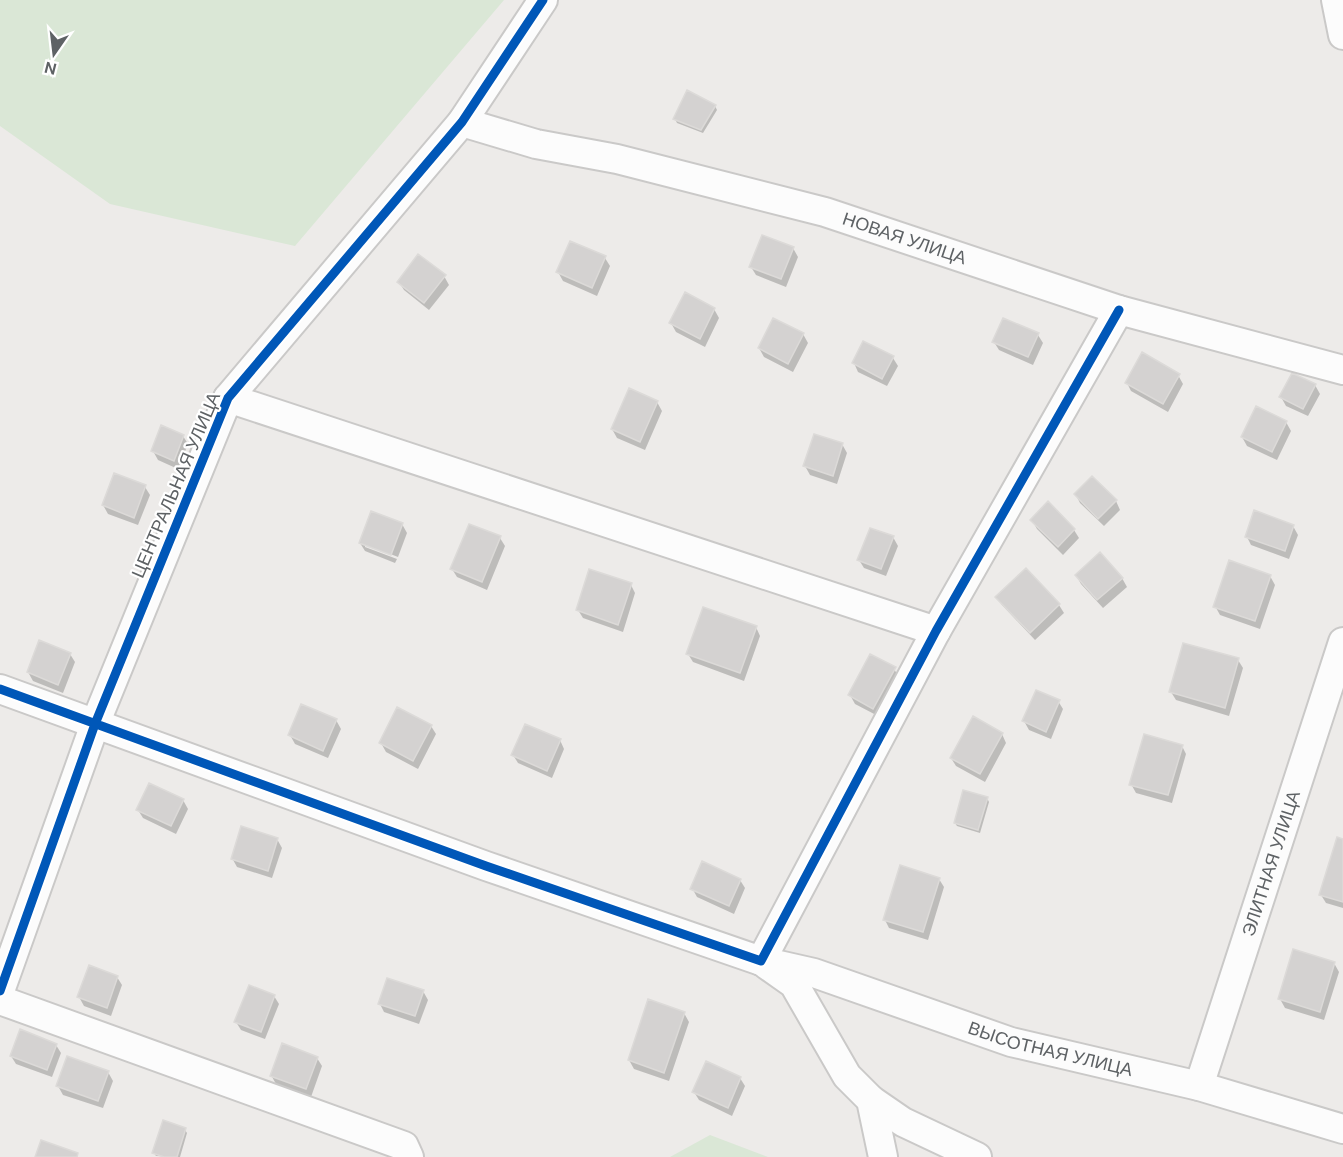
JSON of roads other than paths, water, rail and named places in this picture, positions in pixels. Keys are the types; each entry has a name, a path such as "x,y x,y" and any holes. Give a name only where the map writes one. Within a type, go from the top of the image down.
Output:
{"street":[{"name":"ЦЕНТРАЛЬНАЯ УЛИЦА","path":"0,992 94,724 228,398 462,122 543,0"},
{"path":"1336,0 1343,35"},
{"name":"НОВАЯ УЛИЦА","path":"462,122 536,144 617,159 825,212 1119,310 1343,370"},
{"path":"760,961 936,631 1119,310"},
{"path":"228,398 936,631"},
{"name":"ЭЛИТНАЯ УЛИЦА","path":"1200,1086 1343,642"},
{"path":"0,689 486,866 760,961 794,984 848,1076 871,1100 903,1122 977,1157"},
{"name":"ВЫСОТНАЯ УЛИЦА","path":"760,961 814,974 1011,1042 1200,1086 1343,1129"},
{"path":"0,1000 404,1146 410,1157"},
{"path":"871,1100 883,1157"}]}
